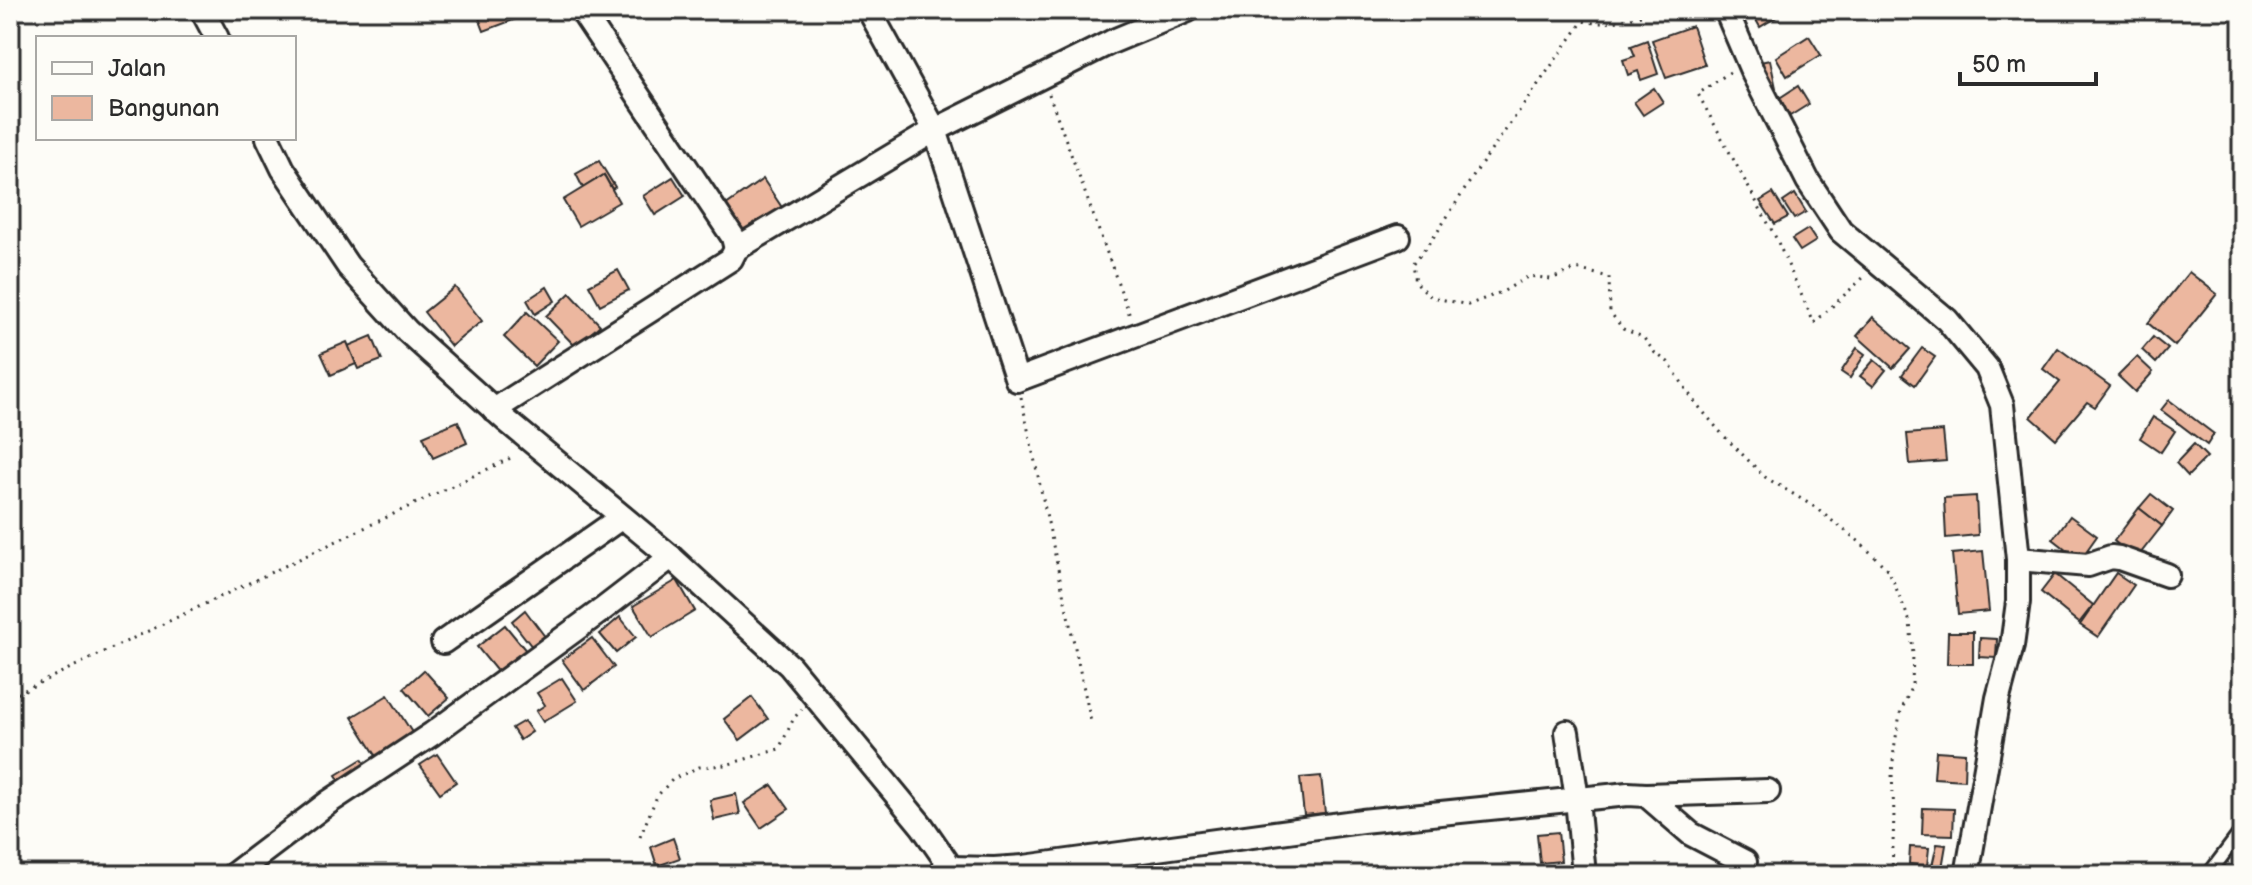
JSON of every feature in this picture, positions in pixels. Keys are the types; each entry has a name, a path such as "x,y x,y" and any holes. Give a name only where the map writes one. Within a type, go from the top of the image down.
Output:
{"street":[{"path":"202,10 216,36"},
{"path":"581,10 733,237 736,249"},
{"path":"869,10 935,130 1017,380 1398,237"},
{"path":"494,410 731,259 736,249 935,130 1111,42 1188,10"},
{"path":"1726,10 1808,181 1841,231 1947,320 1987,368 2002,405 2018,559 2018,602 1967,875"},
{"path":"269,140 283,169 348,266 407,331 494,410 671,557 790,666 922,826 954,872 1024,867 1362,821 1577,799 1628,794 1768,791"},
{"path":"443,642 622,517"},
{"path":"233,875 329,802 432,734 671,557"},
{"path":"2018,559 2088,565 2111,557 2167,575"},
{"path":"1567,732 1584,875"},
{"path":"1646,795 1691,834 1745,862"}],"lane":[{"path":"2208,875 2242,830"}],"path":[{"path":"1656,10 1619,22 1596,24 1583,21 1413,264 1416,282 1431,297 1468,305 1504,291 1529,276 1551,279 1576,269 1609,277 1610,312 1623,329 1643,337 1655,353 1668,362 1694,401 1722,434 1765,477 1813,506 1889,571 1910,622 1913,654 1912,685 1900,714 1894,749 1892,875"},
{"path":"1748,59 1698,94 1776,238 1814,323 1878,263"},
{"path":"1042,77 1136,335"},
{"path":"1017,380 1091,722"},
{"path":"10,697 537,446"},
{"path":"640,837 657,796 673,779 699,767 726,765 779,749 794,718 814,694"}],"building":[{"path":"476,10 512,10 516,19 484,31"},
{"path":"1753,10 1788,10 1760,27"},
{"path":"1692,26 1705,65 1666,78 1652,40"},
{"path":"1809,36 1821,55 1787,76 1776,57"},
{"path":"1647,40 1658,74 1641,80 1638,71 1628,75 1623,60 1635,56 1631,46"},
{"path":"1770,60 1776,88 1766,90 1760,62"},
{"path":"1798,86 1809,104 1790,116 1778,99"},
{"path":"1654,88 1663,102 1643,115 1634,102"},
{"path":"599,161 615,187 612,189 604,175 583,188 576,174"},
{"path":"604,175 619,202 578,226 563,200"},
{"path":"673,177 685,196 655,215 643,196"},
{"path":"763,179 783,209 742,237 722,208"},
{"path":"1773,193 1788,217 1775,224 1760,201"},
{"path":"1795,194 1806,212 1794,219 1783,202"},
{"path":"1808,229 1816,241 1800,251 1792,239"},
{"path":"618,270 629,290 600,305 589,285"},
{"path":"2189,272 2217,294 2175,346 2148,323"},
{"path":"455,287 482,321 451,346 424,312"},
{"path":"547,287 555,301 535,314 527,300"},
{"path":"570,293 600,325 576,347 546,316"},
{"path":"527,312 558,341 534,366 504,337"},
{"path":"1873,317 1910,349 1893,368 1857,336"},
{"path":"372,336 382,360 358,369 348,346"},
{"path":"2153,337 2168,349 2156,363 2142,350"},
{"path":"347,342 356,364 331,375 321,353"},
{"path":"1857,348 1865,354 1850,378 1841,372"},
{"path":"1922,348 1935,357 1915,385 1902,375"},
{"path":"2058,348 2110,386 2095,407 2087,402 2056,439 2031,417 2060,382 2043,369"},
{"path":"2137,357 2153,372 2135,392 2118,376"},
{"path":"1874,360 1886,370 1873,386 1860,376"},
{"path":"2169,400 2214,434 2207,445 2161,410"},
{"path":"2153,417 2175,431 2161,452 2140,438"},
{"path":"458,421 467,443 433,458 423,436"},
{"path":"1943,431 1946,461 1910,464 1907,434"},
{"path":"2194,444 2207,457 2188,476 2176,463"},
{"path":"2151,494 2173,511 2162,526 2139,508"},
{"path":"1976,496 1978,535 1946,538 1944,498"},
{"path":"2139,508 2162,526 2136,559 2114,541"},
{"path":"2070,516 2097,536 2080,560 2053,539"},
{"path":"1983,551 1989,611 1958,614 1952,554"},
{"path":"2116,573 2134,585 2098,637 2080,625"},
{"path":"2055,574 2093,605 2079,623 2041,592"},
{"path":"677,580 695,611 652,637 633,606"},
{"path":"525,610 549,642 536,652 512,621"},
{"path":"620,617 636,637 616,653 600,634"},
{"path":"505,625 532,658 504,680 477,647"},
{"path":"1948,632 1973,632 1973,664 1947,664"},
{"path":"592,638 614,667 584,690 562,660"},
{"path":"1980,638 1997,639 1996,658 1979,657"},
{"path":"424,670 449,698 428,716 404,688"},
{"path":"562,678 577,701 543,722 536,711 545,705 537,693"},
{"path":"388,695 418,742 382,765 352,717"},
{"path":"752,697 768,719 740,740 724,719"},
{"path":"524,721 532,732 520,740 512,728"},
{"path":"1936,751 1965,753 1964,780 1934,778"},
{"path":"437,754 456,782 440,793 420,765"},
{"path":"362,759 371,773 345,789 336,775"},
{"path":"1321,776 1325,813 1304,815 1300,778"},
{"path":"772,785 789,809 761,828 744,803"},
{"path":"736,794 740,814 714,820 710,800"},
{"path":"1923,808 1954,809 1953,835 1922,834"},
{"path":"1558,832 1561,861 1540,863 1537,834"},
{"path":"673,838 680,858 657,866 651,847"},
{"path":"1937,844 1946,845 1942,868 1932,866"},
{"path":"1910,847 1929,848 1927,866 1909,864"},
{"path":"1163,865 1165,875 1121,875 1120,871"}]}
